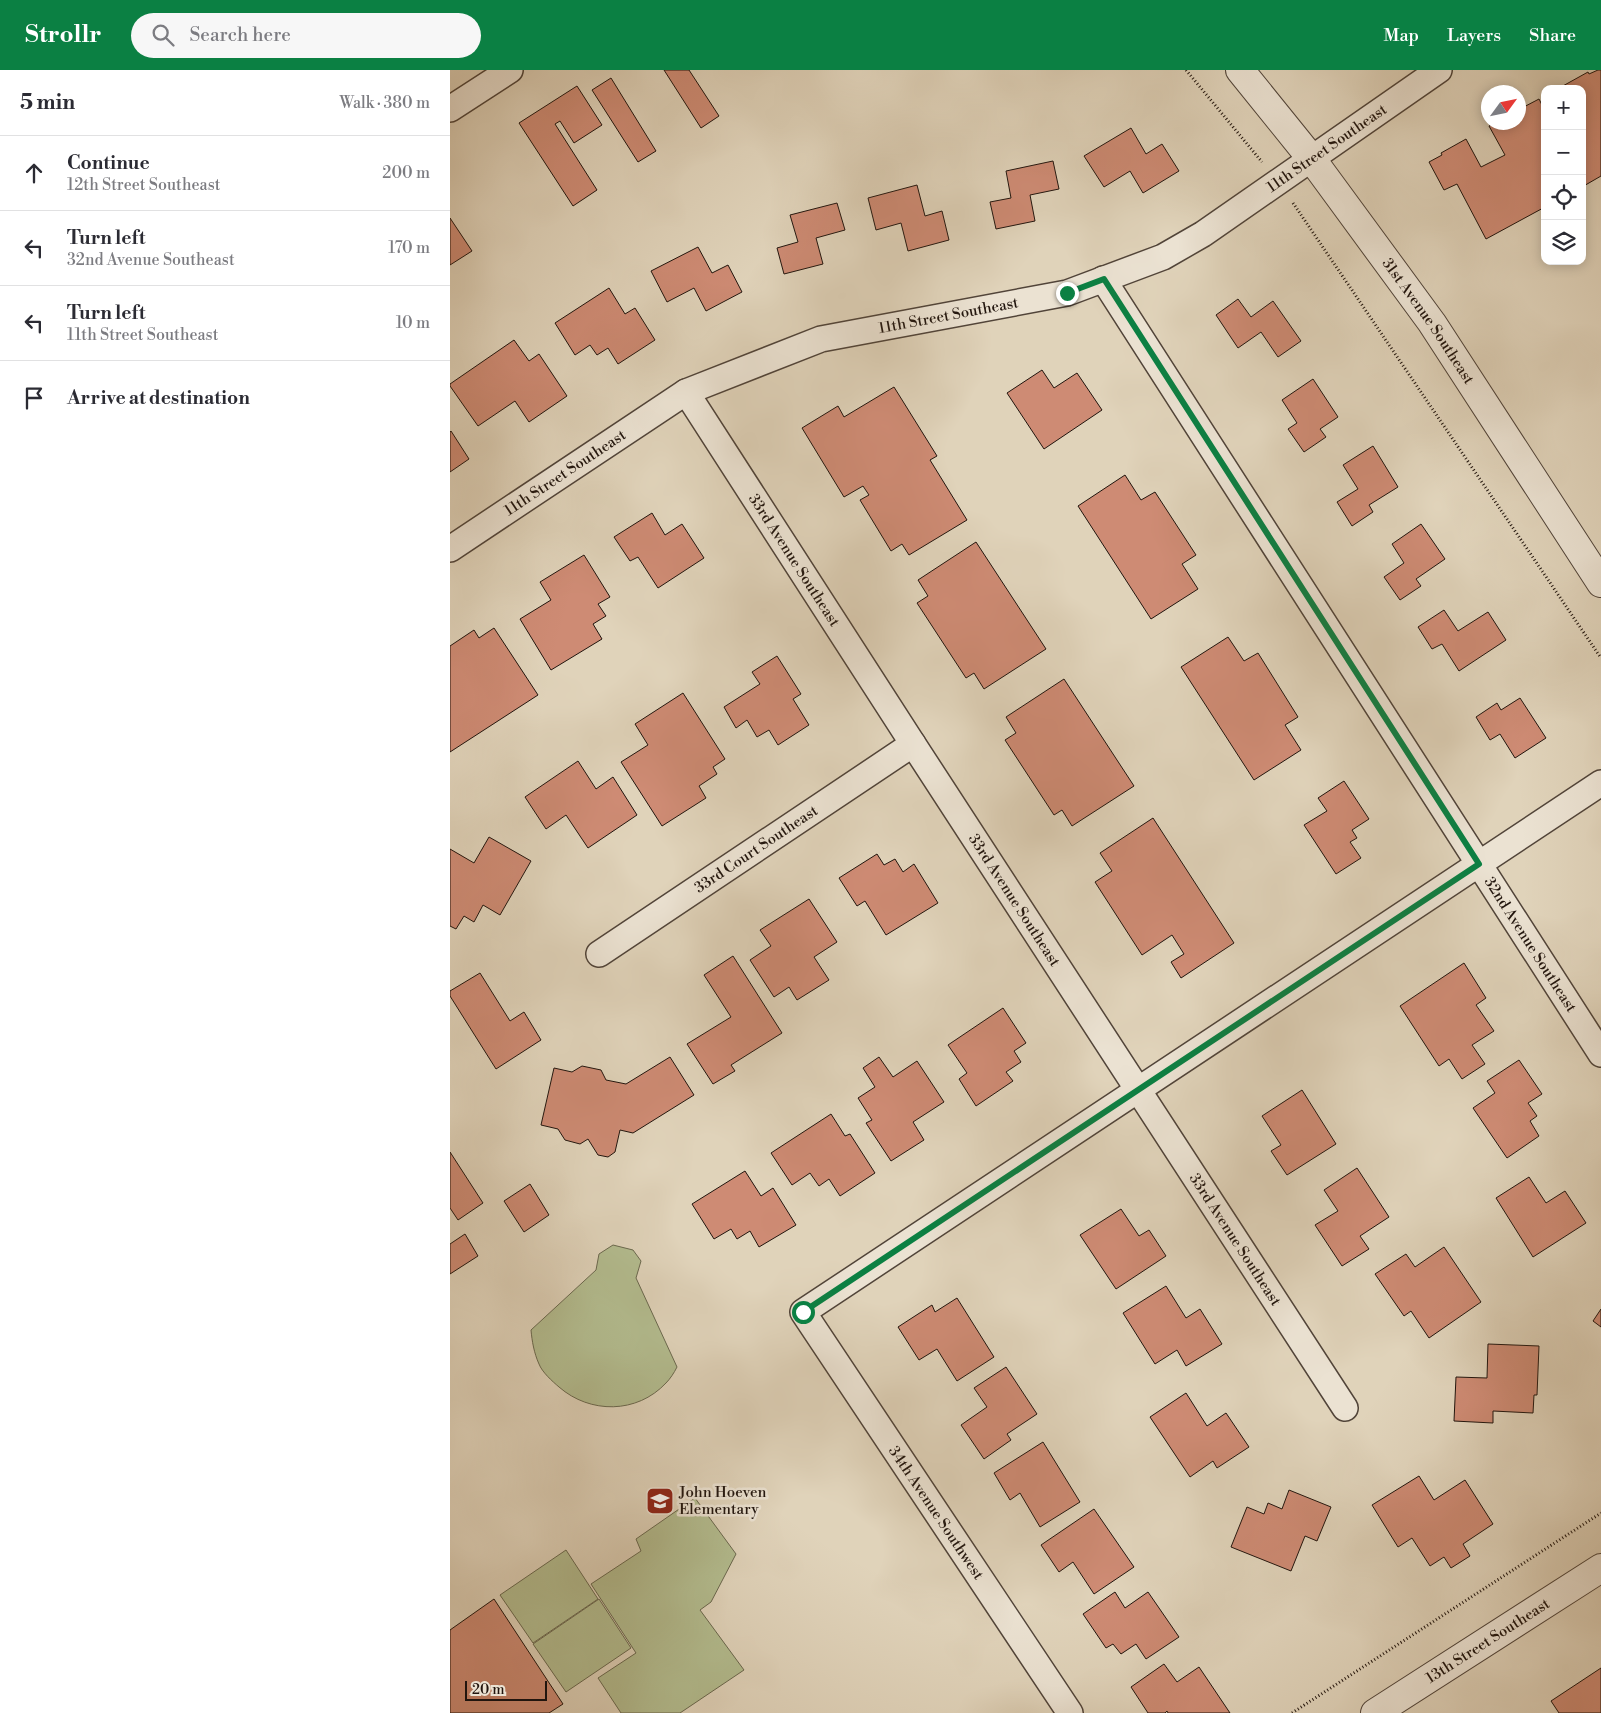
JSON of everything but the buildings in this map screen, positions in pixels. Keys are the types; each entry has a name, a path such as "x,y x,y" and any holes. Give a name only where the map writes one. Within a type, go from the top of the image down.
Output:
{"street":[{"path":"450,109 510,70"},
{"name":"31st Avenue Southeast","path":"1240,70 1311,158 1432,323 1601,583"},
{"name":"11th Street Southeast","path":"450,549 686,392 821,339 1067,293 1163,257 1203,234 1439,70"},
{"name":"32nd Avenue Southeast","path":"1104,279 1601,1054"},
{"name":"33rd Avenue Southeast","path":"686,392 1345,1408"},
{"name":"33rd Court Southeast","path":"600,954 913,744"},
{"path":"1139,1089 1601,783"},
{"name":"34th Avenue Southwest","path":"1070,1713 803,1312 1139,1089"},
{"name":"13th Street Southeast","path":"1375,1713 1601,1568"}],"path":[{"path":"1186,70 1251,148 1300,212 1601,658"},
{"path":"1292,1713 1601,1513"}],"green space":[{"path":"613,1245 633,1250 641,1261 636,1278 677,1367 672,1376 654,1393 628,1405 613,1407 585,1402 571,1396 553,1382 540,1367 531,1330 596,1270 599,1254"},
{"path":"695,1498 736,1554 711,1602 700,1610 744,1670 680,1713 621,1713 598,1678 636,1653 591,1584 641,1551 636,1539"},
{"path":"566,1550 598,1599 533,1643 500,1595"},
{"path":"599,1599 631,1648 566,1692 533,1644"}],"place":[{"name":"John Hoeven Elementary","path":"660,1501"}],"route":[{"path":"803,1312 1479,864 1104,279 1067,293"}]}
